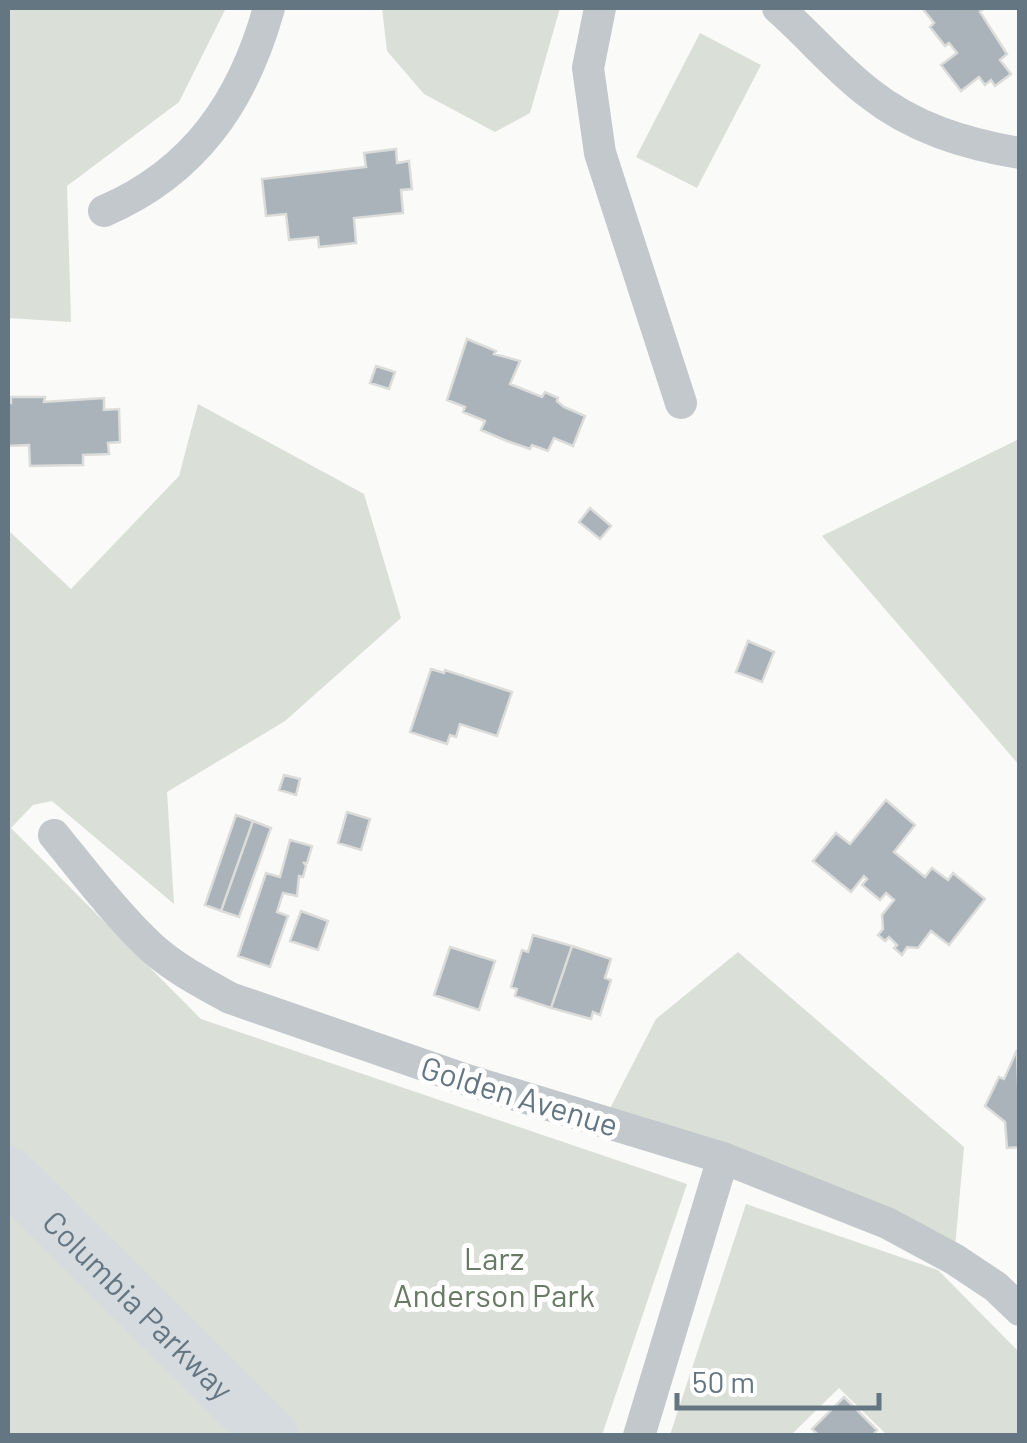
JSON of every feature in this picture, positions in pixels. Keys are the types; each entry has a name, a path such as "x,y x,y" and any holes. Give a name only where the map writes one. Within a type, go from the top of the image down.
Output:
{"highway":[{"name":"Columbia Parkway","path":"8,1174 270,1436"}],"street":[{"path":"104,211 135,198 169,176 209,134 252,58 270,8"},
{"path":"600,8 588,68 600,154 681,403"},
{"path":"778,8 867,92 898,114 977,146 1020,153"},
{"name":"Golden Avenue","path":"54,835 101,894 153,949 230,998 467,1080 723,1158 886,1223 954,1259 996,1287 1020,1310"},
{"path":"639,1436 723,1158"}],"green space":[{"path":"8,8 226,8 179,102 67,186 71,322 8,318"},
{"path":"382,8 560,8 530,113 495,132 424,94 387,51"},
{"path":"700,33 761,65 697,188 636,157"},
{"name":"Larz Anderson Park","path":"198,404 364,494 401,618 285,721 167,792 174,904 52,801 33,805 11,828 201,1019 687,1184 602,1435 8,1435 8,530 71,589 179,476"},
{"path":"1019,439 1019,765 822,536"},
{"path":"738,952 964,1147 954,1259 603,1122 656,1019"},
{"path":"746,1204 938,1270 1019,1352 1019,1435 887,1435 839,1388 791,1435 670,1435"}],"building":[{"path":"922,8 984,8 980,12 1007,54 1000,60 1011,74 995,86 991,80 985,85 979,77 961,91 941,65 957,53 949,43 945,46 930,27 934,23"},
{"path":"396,149 397,163 409,161 412,189 401,190 403,213 354,218 356,243 319,247 318,237 289,240 286,214 266,216 262,179 366,167 364,153"},
{"path":"467,339 496,351 494,354 520,361 510,384 542,397 545,392 558,398 564,407 585,416 573,446 554,438 548,451 507,441 481,430 485,421 447,400"},
{"path":"376,366 395,372 389,389 370,383"},
{"path":"11,397 45,397 44,402 104,398 104,410 119,409 120,442 108,443 109,454 83,455 83,465 30,466 29,445 8,446"},
{"path":"590,508 611,526 600,539 579,522"},
{"path":"748,641 774,652 762,682 736,672"},
{"path":"431,669 512,692 497,736 460,724 456,737 450,735 447,744 410,732"},
{"path":"284,775 300,779 296,795 279,790"},
{"path":"886,800 915,825 894,852 925,877 932,868 948,880 953,873 985,899 949,945 931,931 918,948 907,947 902,955 889,937 885,941 878,935 883,929 882,915 894,900 886,893 880,900 862,885 867,879 864,876 851,892 813,861 836,833 850,844"},
{"path":"347,812 370,819 361,850 338,843"},
{"path":"236,815 253,821 221,911 205,905"},
{"path":"253,821 271,828 239,917 221,911"},
{"path":"290,840 312,846 303,877 299,876 297,896 283,893 277,912 288,916 270,967 238,956 266,873 280,877"},
{"path":"301,911 328,921 318,950 290,941"},
{"path":"533,935 572,946 551,1008 515,996 517,989 511,987 522,950 528,952"},
{"path":"572,946 611,959 605,978 611,980 600,1015 593,1012 591,1019 551,1008"},
{"path":"450,947 495,961 479,1010 434,995"},
{"path":"1017,1050 1020,1147 1007,1148 1005,1122 985,1106 999,1077 1004,1079"},
{"path":"844,1397 877,1430 872,1436 819,1436 812,1429"}]}
